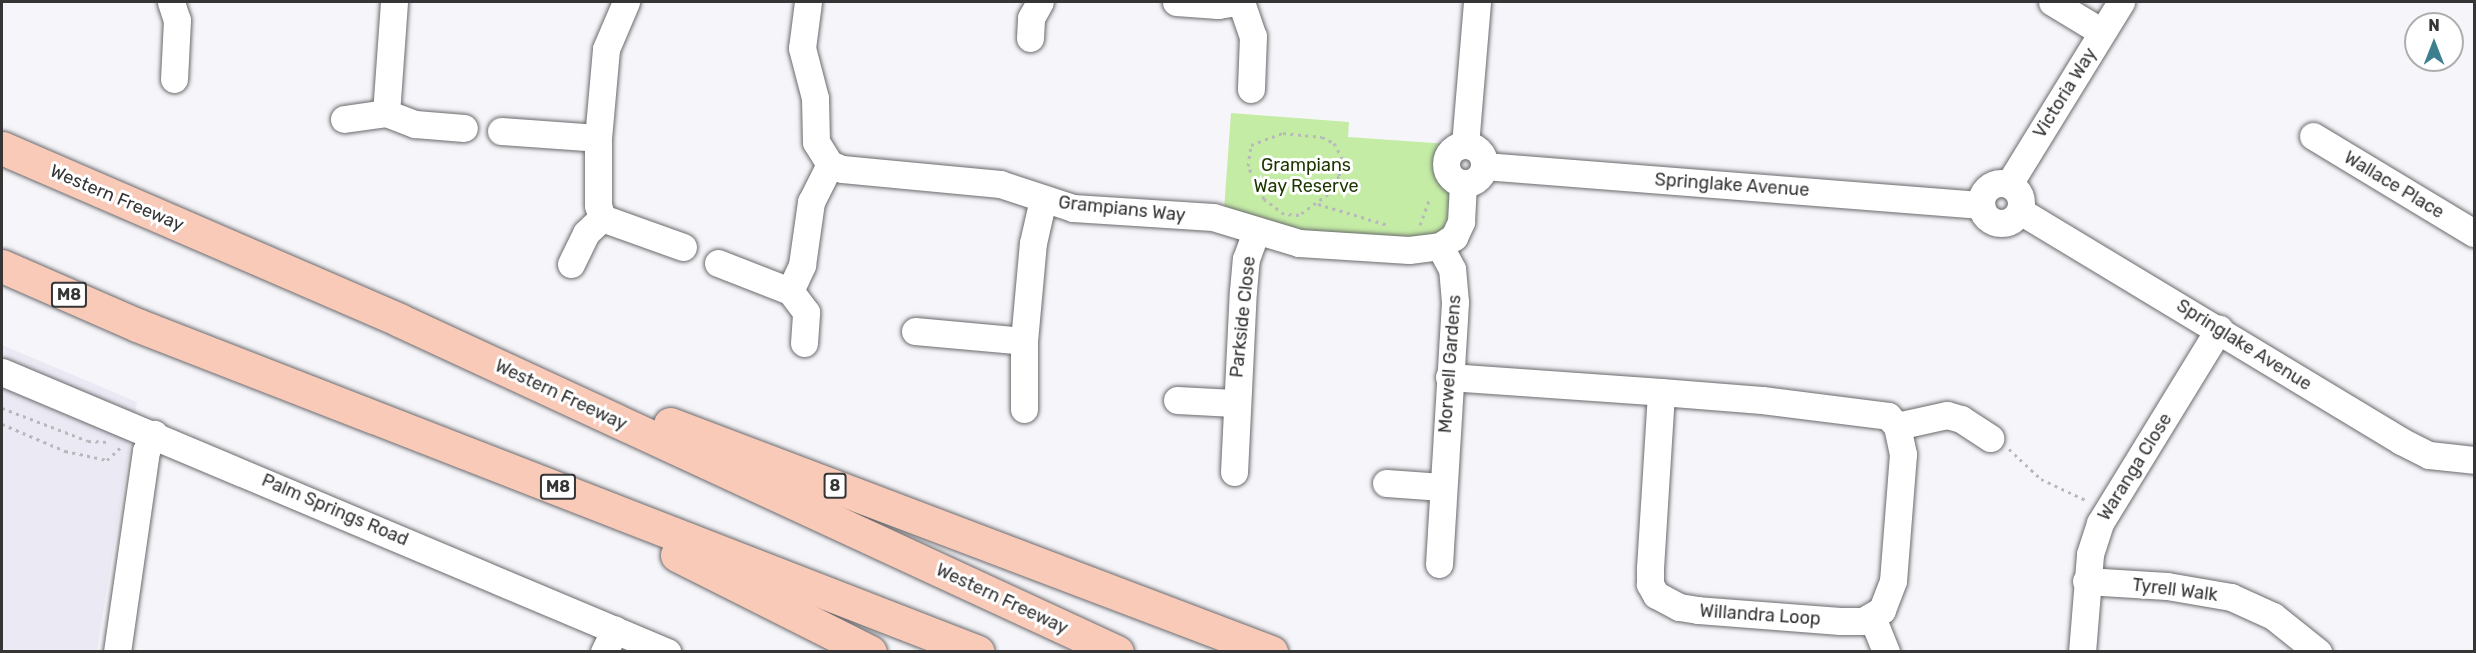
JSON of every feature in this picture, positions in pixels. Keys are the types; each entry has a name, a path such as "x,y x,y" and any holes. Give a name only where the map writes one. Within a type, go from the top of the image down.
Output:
{"highway":[{"name":"Western Freeway","path":"2,148 399,320 1117,651"},
{"name":"M8","path":"2,266 137,325 978,651"},
{"name":"8","path":"399,320 1271,651"},
{"path":"137,325 624,528 870,651"}],"street":[{"path":"171,2 177,20 174,79"},
{"path":"386,113 394,2"},
{"path":"602,218 596,184 606,49 626,2"},
{"path":"790,291 802,265 811,202 830,164 816,142 815,98 804,61 808,2"},
{"path":"1030,38 1031,18 1040,2"},
{"path":"1176,2 1218,5 1236,2"},
{"path":"1240,2 1253,36 1251,89"},
{"path":"1465,145 1477,2"},
{"path":"2052,2 2102,32"},
{"name":"Victoria Way","path":"2008,184 2121,2"},
{"path":"344,119 386,113 416,124 464,128"},
{"path":"501,131 598,138"},
{"name":"Wallace Place","path":"2313,136 2475,233"},
{"path":"1465,145 1477,149 1484,166 1477,179 1463,183 1448,174 1445,163 1450,152 1465,145"},
{"name":"Grampians Way","path":"830,164 854,173 1000,184 1043,200 1083,209 1213,217 1256,232 1309,244 1409,250 1428,240"},
{"name":"Springlake Avenue","path":"1484,166 1981,205"},
{"path":"1428,240 1454,237 1461,222 1463,183"},
{"path":"2008,184 2021,200 2020,211 2010,222 2002,224 1988,218 1981,205 1989,187 2008,184"},
{"path":"1024,409 1024,341 1033,243 1043,200"},
{"name":"Springlake Avenue","path":"2020,211 2417,450 2444,458 2475,460"},
{"path":"602,218 683,247"},
{"path":"571,264 586,232 602,218"},
{"name":"Parkside Close","path":"1234,472 1234,403 1246,259 1256,232"},
{"name":"Morwell Gardens","path":"1428,240 1455,282 1439,564"},
{"path":"718,263 790,291 806,312 804,343"},
{"name":"Waranga Close","path":"2082,651 2086,581 2100,523 2219,329"},
{"path":"915,331 1024,341"},
{"name":"Palm Springs Road","path":"2,372 154,434 610,640 667,651"},
{"path":"1449,378 1661,392 1876,412 1888,416 1897,426 1903,454 1893,581 1887,603 1872,617 1886,651"},
{"name":"Willandra Loop","path":"1661,392 1650,568 1650,584 1656,595 1666,603 1698,610 1840,621 1872,617"},
{"name":"Parkside Close","path":"1177,400 1234,403"},
{"path":"1897,426 1947,415 1961,419 1990,438"},
{"path":"117,651 146,451 154,434"},
{"path":"1386,483 1443,487"},
{"name":"Tyrell Walk","path":"2086,581 2167,586 2231,597 2273,616 2318,651"}],"path":[{"path":"1318,204 1334,186 1342,165 1341,151 1334,143 1310,135 1283,133 1251,145 1248,166 1264,200 1292,215 1318,204 1395,227"},
{"path":"1428,240 1430,198"},
{"path":"2,408 88,441 125,443 107,460 65,451 2,424"},
{"path":"1990,438 2017,454 2041,479 2093,503"}],"shaded area":[{"path":"2,345 137,402 97,651 2,651"}],"green space":[{"name":"Grampians Way Reserve","path":"1231,113 1349,122 1348,137 1448,144 1438,164 1449,191 1449,212 1444,228 1433,239 1284,232 1224,210"}]}
